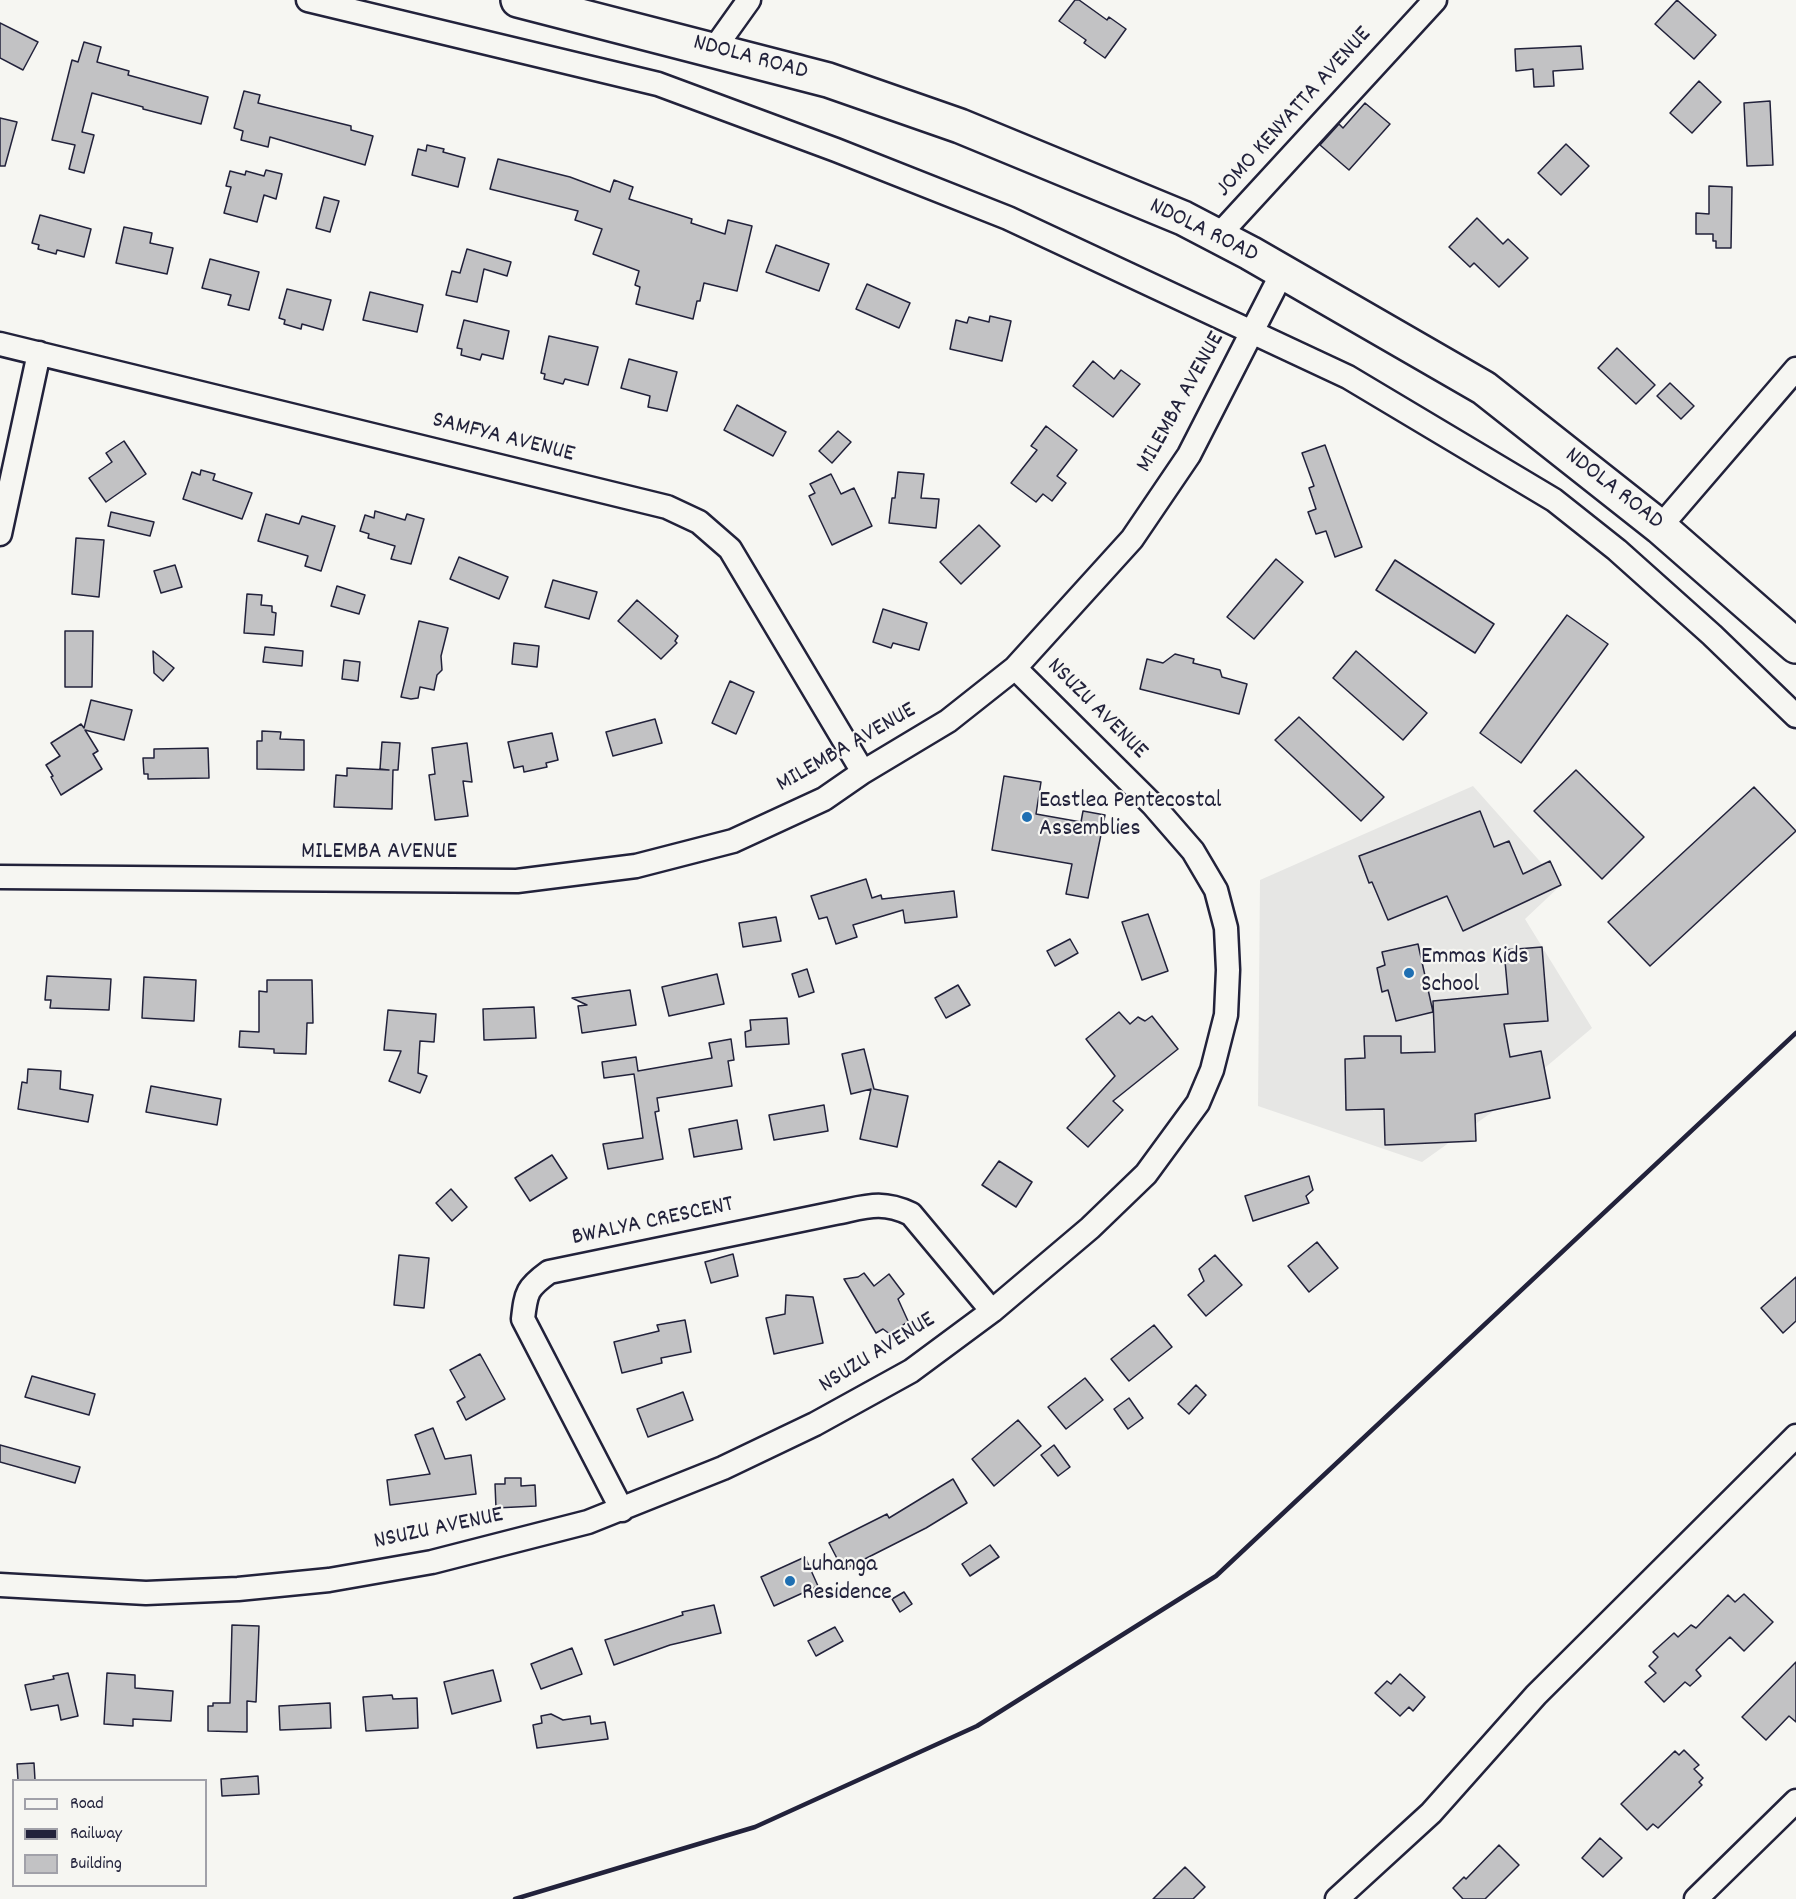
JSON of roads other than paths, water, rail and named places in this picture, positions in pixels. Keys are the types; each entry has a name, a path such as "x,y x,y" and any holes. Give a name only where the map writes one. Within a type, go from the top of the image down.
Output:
{"main road":[{"name":"NDOLA ROAD","path":"518,0 828,80 960,126 1183,218 1484,388 1660,527 1796,646"}],"street":[{"path":"308,0 658,84 836,150 1008,218 1348,377 1554,500 1617,550 1712,635 1796,716"},
{"path":"714,50 749,0"},
{"name":"JOMO KENYATTA AVENUE","path":"1218,236 1435,0"},
{"name":"MILEMBA AVENUE","path":"0,877 527,880 636,866 733,841 824,799 863,772 948,721 1015,668 1131,539 1189,454 1282,273"},
{"name":"SAMFYA AVENUE","path":"0,344 667,507 699,522 730,549 863,772"},
{"path":"0,534 39,353"},
{"path":"1660,527 1796,369"},
{"name":"NSUZU AVENUE","path":"0,1585 146,1593 238,1589 329,1580 432,1562 588,1522 723,1468 815,1424 911,1371 992,1311 1090,1228 1146,1174 1198,1103 1212,1070 1226,1015 1228,970 1226,928 1216,890 1193,851 1153,805 1015,668"},
{"name":"BWALYA CRESCENT","path":"622,1510 523,1319 525,1302 531,1285 549,1272 836,1213 878,1205 894,1206 911,1214 992,1311"},
{"path":"1337,1899 1431,1813 1536,1695 1796,1437"},
{"path":"1696,1899 1796,1801"}],"railway":[{"path":"515,1899 755,1827 977,1726 1216,1576 1796,1033"}],"place":[{"name":"Eastlea Pentecostal Assemblies","path":"1027,817"},
{"name":"Emmas Kids School","path":"1409,973"},
{"name":"Luhanga Residence","path":"790,1581"}]}
